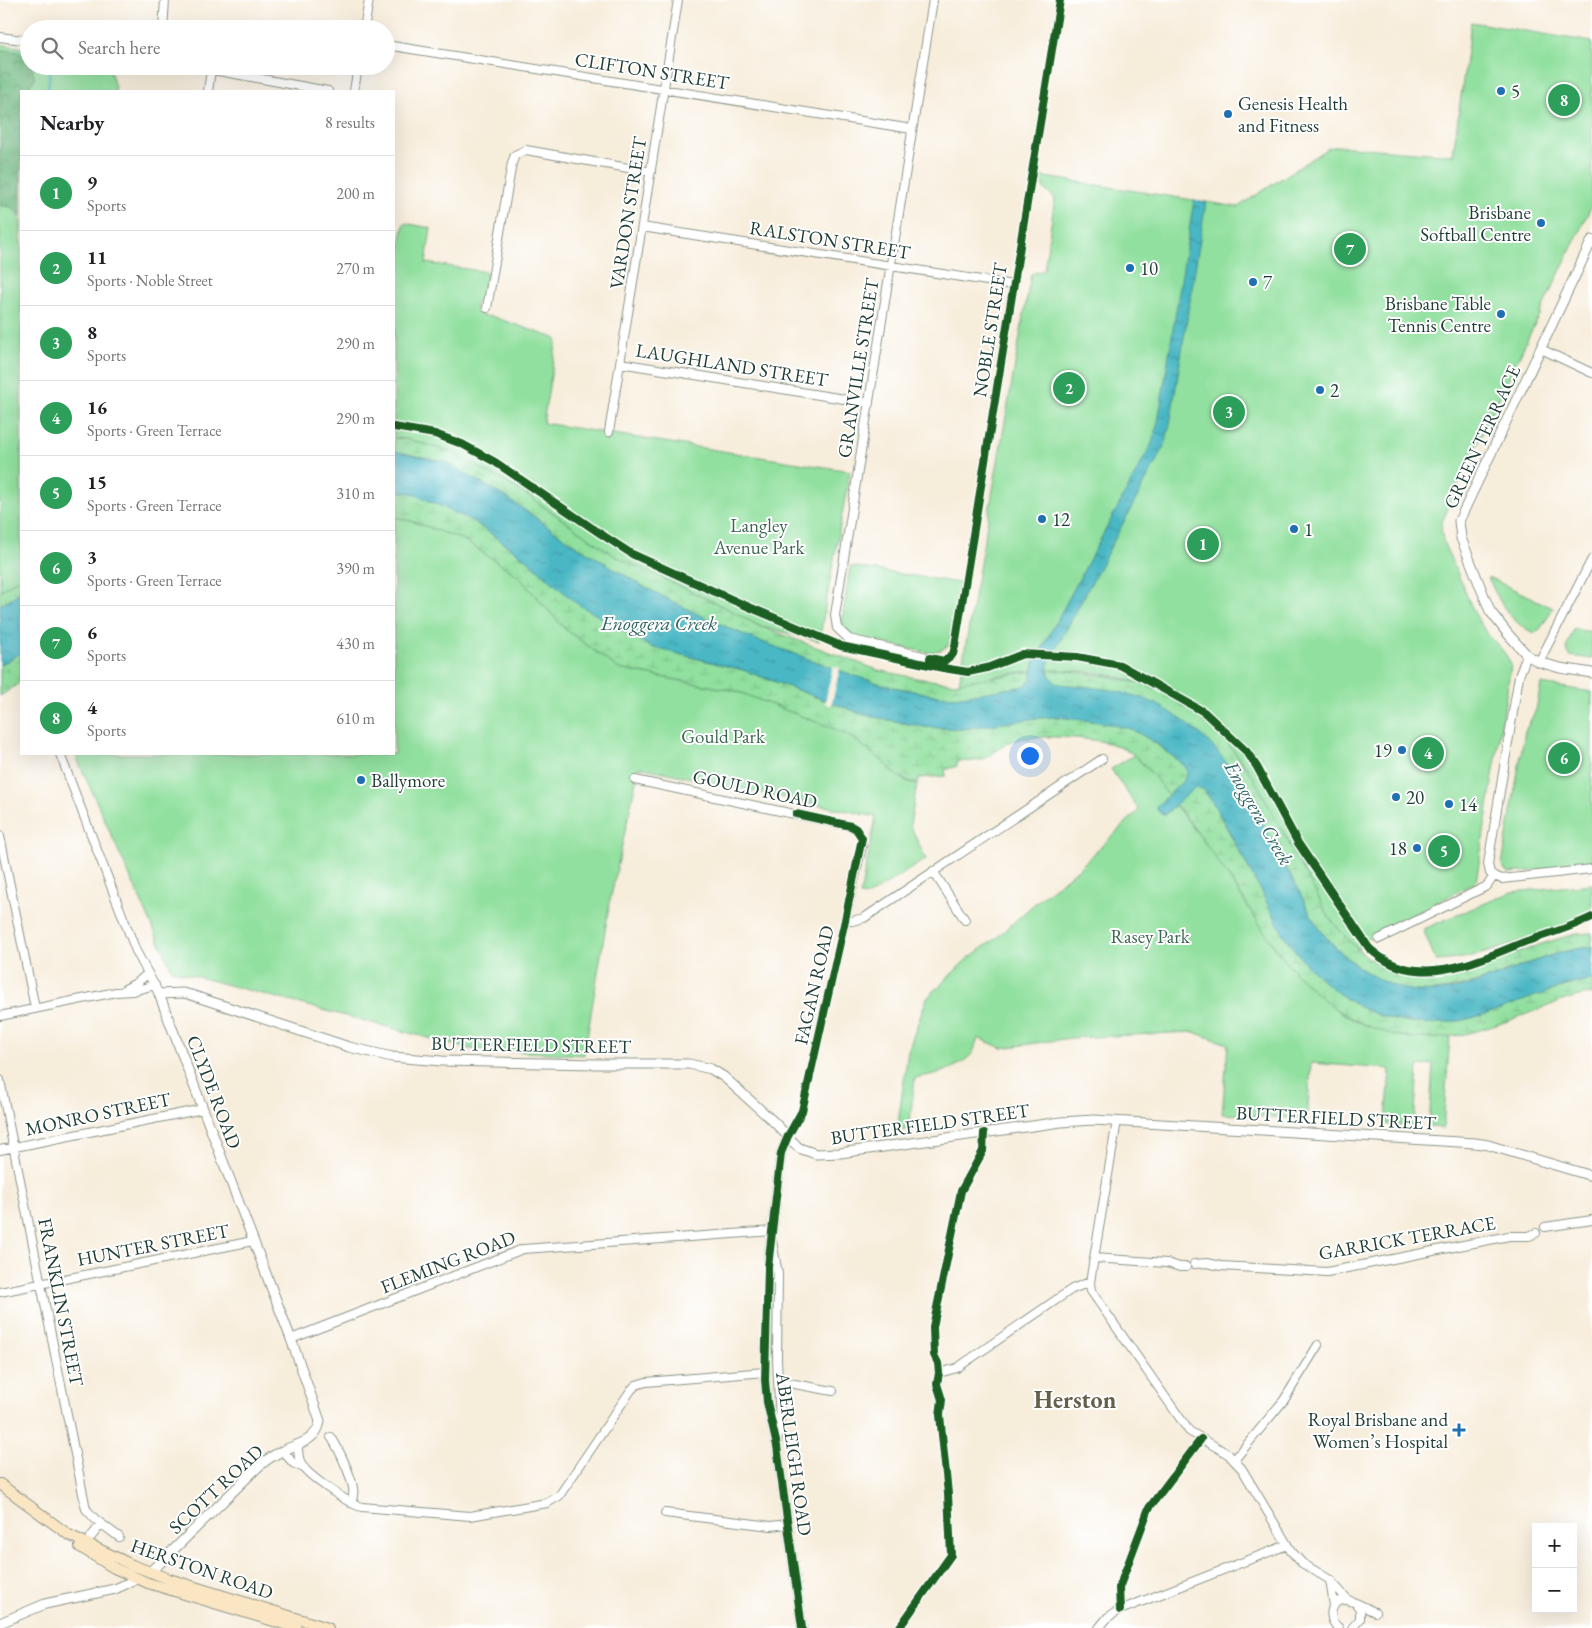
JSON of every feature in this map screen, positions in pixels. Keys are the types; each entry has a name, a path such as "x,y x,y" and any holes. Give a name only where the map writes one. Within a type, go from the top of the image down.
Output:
{"main road":[{"name":"HERSTON ROAD","path":"0,1484 69,1535 96,1549 149,1572 328,1628"},
{"name":"HERSTON ROAD","path":"69,1535 78,1546 91,1555 137,1579 292,1627"},
{"path":"137,1579 149,1572"},
{"path":"241,1601 252,1609 279,1618 292,1627"}],"street":[{"path":"164,20 165,0"},
{"path":"366,20 369,0"},
{"name":"VARDON STREET","path":"609,432 678,0"},
{"name":"GRANVILLE STREET","path":"933,0 835,615 837,628 844,636 860,643 944,661"},
{"name":"NOBLE STREET","path":"944,661 953,654 955,646 1060,0"},
{"path":"0,37 20,40"},
{"name":"CLIFTON STREET","path":"395,46 912,129"},
{"path":"208,90 210,75"},
{"path":"239,75 322,90"},
{"path":"354,90 357,75"},
{"path":"487,308 512,163 515,155 526,150 651,172"},
{"name":"RALSTON STREET","path":"642,228 1013,285"},
{"name":"GREEN TERRACE","path":"1592,240 1459,522 1461,538 1490,611 1508,634 1527,655 1539,662 1560,668 1592,673"},
{"path":"1541,349 1592,373"},
{"name":"LAUGHLAND STREET","path":"620,363 869,403"},
{"path":"1539,662 1592,559"},
{"path":"1527,655 1519,676 1488,864 1490,873 1502,879 1592,869"},
{"name":"CLYDE ROAD","path":"60,755 136,951 157,989 320,1417 317,1432 302,1443"},
{"path":"845,920 852,921 864,918 1102,759"},
{"name":"GOULD ROAD","path":"635,780 845,825 856,829 862,838"},
{"path":"0,836 34,1008"},
{"name":"FAGAN ROAD","path":"788,1136 802,1111 862,838"},
{"path":"933,871 965,920"},
{"path":"1379,939 1487,886 1494,876"},
{"path":"116,992 137,983 148,973"},
{"path":"0,1016 116,992 157,989"},
{"name":"BUTTERFIELD STREET","path":"157,989 186,993 349,1047 392,1057 442,1061 597,1064 667,1063 701,1066 724,1077 799,1148 812,1154 820,1155 1075,1120 1117,1121 1488,1144 1592,1176"},
{"name":"FRANKLIN STREET","path":"0,1080 86,1509 90,1515 119,1537"},
{"name":"MONRO STREET","path":"0,1150 203,1109"},
{"path":"1117,1121 1090,1282 1093,1295 1185,1426 1201,1439 1235,1460 1287,1545 1302,1562 1330,1580 1348,1600 1375,1612 1355,1626"},
{"path":"899,1628 951,1555 948,1494 940,1415 942,1400 937,1384 939,1373 938,1363 934,1354 932,1327 961,1191 983,1152 984,1133"},
{"name":"ABERLEIGH ROAD","path":"788,1136 781,1153 768,1267 765,1372 767,1402 777,1446 802,1628"},
{"path":"1545,1227 1592,1220"},
{"name":"GARRICK TERRACE","path":"1094,1258 1165,1263 1180,1267 1204,1263 1221,1266 1321,1272 1509,1236 1529,1236 1536,1233"},
{"name":"ABERLEIGH ROAD","path":"772,1234 778,1271 780,1422 777,1446"},
{"name":"FLEMING ROAD","path":"291,1339 523,1249 772,1234"},
{"name":"HUNTER STREET","path":"0,1292 253,1241"},
{"path":"939,1373 958,1368 1072,1289 1090,1282"},
{"path":"1235,1460 1284,1400 1318,1346"},
{"name":"SCOTT ROAD","path":"283,1451 293,1463 306,1469 351,1503 362,1507 470,1516 547,1504 559,1496 630,1390 636,1385 646,1382 765,1372"},
{"path":"778,1381 832,1391"},
{"path":"331,1437 353,1486 351,1503"},
{"path":"1120,1610 1119,1588 1149,1508 1201,1439"},
{"path":"302,1443 300,1460 306,1469"},
{"name":"SCOTT ROAD","path":"149,1572 259,1466 283,1451 302,1443"},
{"path":"665,1513 771,1526 787,1524"},
{"path":"91,1537 101,1524"},
{"path":"1099,1628 1108,1617 1120,1610 1287,1545"},
{"path":"0,1623 45,1604 115,1589 137,1579"},
{"path":"1330,1580 1334,1605 1331,1619 1339,1628"},
{"path":"1334,1605 1348,1600"},
{"path":"1355,1626 1361,1614 1357,1605"}],"green space":[{"path":"1471,22 1592,42 1592,205 1466,467 1442,522 1441,529 1446,548 1473,611 1486,632 1503,651 1511,665 1476,882 1368,938 1358,949 1329,917 1253,777 1232,749 1210,725 1186,706 1160,691 1132,681 1102,674 1069,671 1034,671 959,683 1031,274 1044,270 1055,198 1045,190 1039,176 1238,207 1328,148 1338,146 1453,155"},
{"path":"0,44 20,47 20,75 112,75 116,90 20,90 20,578 0,591"},
{"path":"0,49 20,53 20,75 34,75 35,79 29,86 29,90 20,90 20,215 11,207 0,205"},
{"name":"Langley Avenue Park","path":"404,223 431,228 426,263 487,272 484,293 475,307 479,314 491,316 557,339 543,423 850,471 819,641 759,626 722,606 615,556 520,490 450,452 407,439 395,438 395,251 399,251"},
{"path":"395,438 407,439 450,452 520,490 615,556 722,606 759,626 878,670 952,683 1033,671 1060,670 1108,676 1147,685 1166,693 1208,723 1225,740 1253,777 1329,917 1357,948 1379,965 1391,971 1404,976 1418,978 1450,975 1575,934 1592,933 1592,947 1559,953 1478,982 1445,990 1414,991 1387,983 1361,968 1330,942 1316,924 1241,784 1215,749 1199,733 1160,706 1126,694 1083,686 952,697 874,683 754,639 695,613 641,585 575,545 507,498 445,462 395,451"},
{"path":"395,491 412,493 473,521 650,647 743,670 865,715 924,727 962,729 1037,718 1058,717 1100,722 1131,729 1143,735 1177,759 1190,771 1212,801 1289,943 1315,973 1346,999 1382,1017 1413,1024 1592,980 1592,994 1570,998 1491,1027 1455,1036 1428,1038 1402,1036 1378,1030 1354,1020 1333,1007 1295,972 1273,945 1210,850 1176,805 1165,814 1158,810 1157,806 1168,795 1144,765 1127,750 1088,739 1037,737 1023,739 1013,741 980,760 957,761 957,766 945,770 946,776 919,778 917,784 899,777 854,739 835,729 736,691 619,669 564,628 517,575 464,540 395,517"},
{"name":"Ballymore","path":"395,517 464,540 517,575 564,628 619,669 736,691 835,729 854,739 894,773 906,781 917,784 910,825 926,859 868,896 860,895 876,817 639,767 610,901 584,1055 470,1049 172,970 75,755 395,755"},
{"path":"850,566 960,583 949,645 941,650 930,653 857,638 849,633 842,621"},
{"path":"1488,577 1553,608 1539,631 1534,633 1511,617 1496,594"},
{"path":"20,578 20,593 0,605 0,591"},
{"path":"1574,629 1592,632 1592,659 1570,656 1566,648"},
{"path":"20,654 20,683 0,696 0,665"},
{"path":"1541,684 1592,692 1592,865 1510,873 1502,865 1525,731 1536,710"},
{"name":"Rasey Park","path":"1134,755 1155,777 1168,795 1167,813 1175,805 1210,849 1277,951 1291,968 1338,1011 1358,1022 1395,1035 1412,1038 1450,1036 1443,1128 1429,1127 1433,1064 1418,1067 1414,1126 1386,1124 1390,1069 1311,1063 1307,1119 1222,1114 1228,1044 1193,1032 1071,1038 1002,1048 978,1038 971,1055 958,1065 937,1073 915,1078 909,1129 897,1131 908,1051 927,998 967,959 995,939 1044,895 1077,870 1139,810 1111,769"},
{"path":"1592,884 1592,913 1584,918 1511,945 1474,956 1436,961 1423,929 1512,892"}],"water":[{"name":"Enoggera Creek","path":"1194,200 1206,202 1170,424 1164,447 1048,664 1050,676 1059,684 1110,690 1146,700 1178,717 1206,740 1229,766 1248,796 1317,925 1335,947 1372,976 1400,988 1436,992 1481,982 1570,950 1592,947 1592,980 1568,985 1487,1014 1463,1020 1426,1024 1381,1016 1360,1007 1340,995 1305,963 1290,944 1204,789 1194,788 1165,814 1159,812 1157,806 1184,780 1187,774 1186,767 1156,743 1131,729 1100,722 1058,717 1037,718 962,729 924,727 865,715 743,670 651,647 576,603 525,558 473,521 412,493 395,491 395,451 445,462 507,498 575,545 641,585 695,613 754,639 855,676 892,687 952,697 1025,686 1031,679 1034,663 1152,443 1158,422"},
{"path":"20,593 20,654 0,665 0,605"}],"pier":[{"path":"833,666 840,668 831,706 825,703"}],"waterway":[{"path":"48,90 49,75"}],"cycle path":[{"path":"930,658 944,661 953,654 955,646 1060,0"},
{"path":"395,427 435,434 462,444 495,462 632,554 735,601 841,646 968,672 987,668 1023,654 1077,657 1120,665 1204,712 1247,752 1298,843 1369,948 1397,966 1431,970 1459,966 1592,917"},
{"path":"796,814 851,826 856,829 862,838 802,1111 781,1153 768,1267 765,1380 767,1402 777,1446 802,1628"},
{"path":"899,1628 951,1555 948,1494 940,1415 942,1400 937,1384 939,1373 938,1363 934,1355 933,1327 961,1191 983,1151 984,1133"},
{"path":"1120,1610 1119,1588 1149,1508 1201,1439"}],"place":[{"name":"5","path":"1501,91"},
{"name":"4","path":"1564,100"},
{"name":"Genesis Health and Fitness","path":"1228,114"},
{"name":"Brisbane Softball Centre","path":"1541,223"},
{"name":"6","path":"1350,249"},
{"name":"10","path":"1130,268"},
{"name":"7","path":"1253,282"},
{"name":"Brisbane Table Tennis Centre","path":"1501,314"},
{"name":"11","path":"1069,388"},
{"name":"2","path":"1320,390"},
{"name":"8","path":"1229,412"},
{"name":"12","path":"1042,519"},
{"name":"1","path":"1294,529"},
{"name":"9","path":"1203,544"},
{"name":"19","path":"1402,750"},
{"name":"16","path":"1428,753"},
{"name":"3","path":"1564,758"},
{"name":"Ballymore","path":"361,780"},
{"name":"20","path":"1396,797"},
{"name":"14","path":"1449,804"},
{"name":"18","path":"1417,848"},
{"name":"15","path":"1444,851"},
{"name":"Royal Brisbane and Women’s Hospital","path":"1459,1430"}],"district":[{"name":"Herston","path":"1075,1399"}],"park label":[{"name":"Gould Park","path":"723,736"}]}
